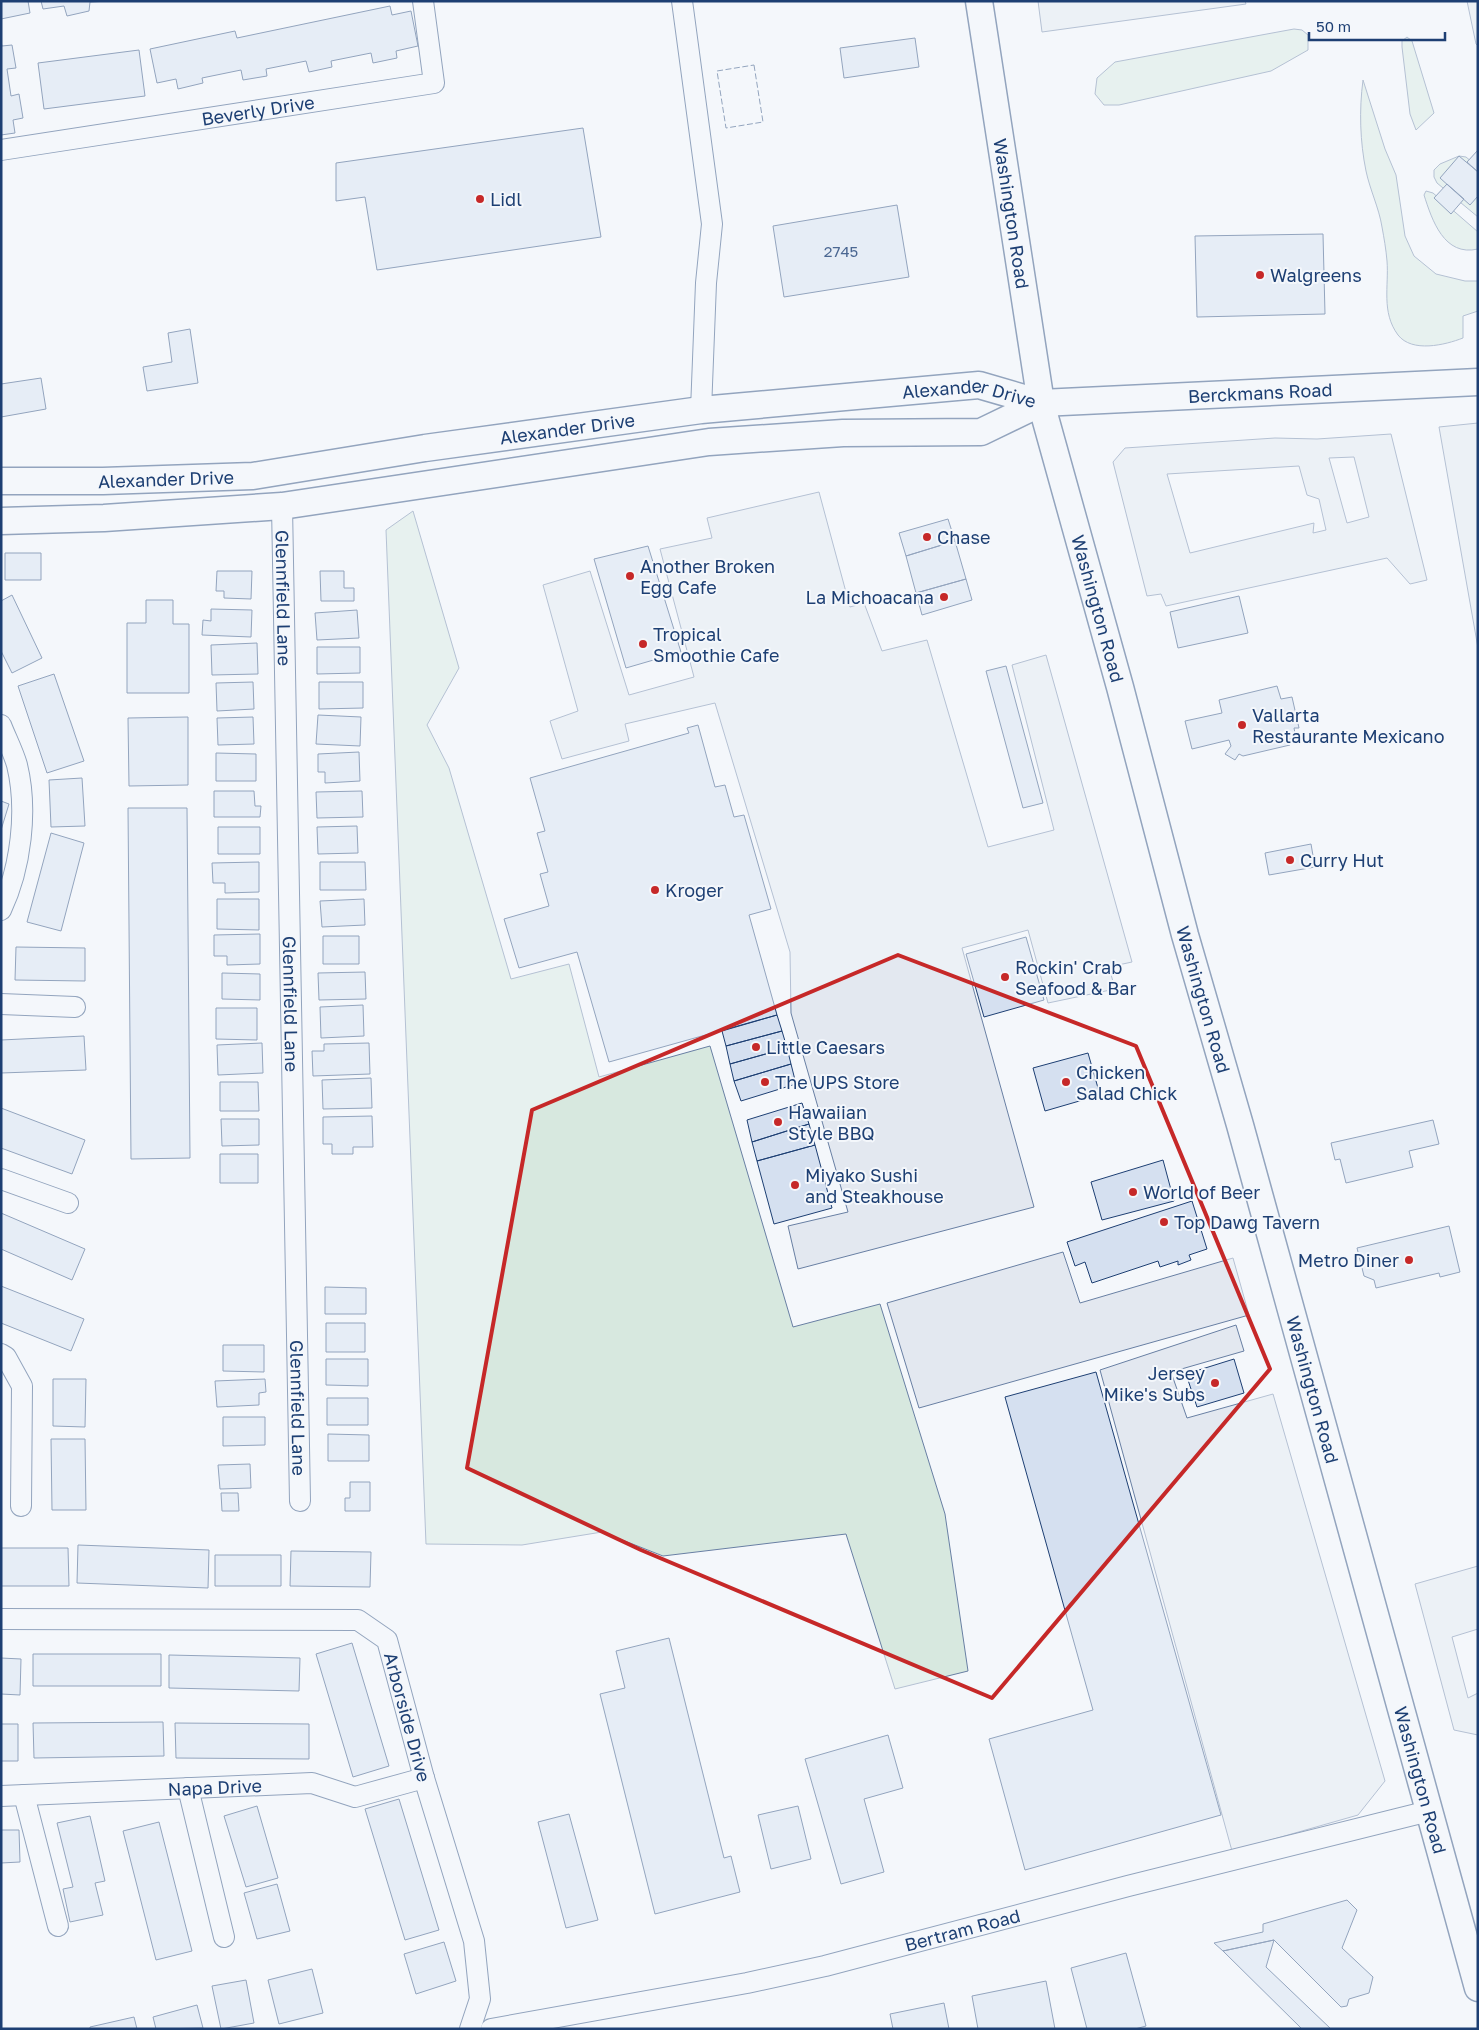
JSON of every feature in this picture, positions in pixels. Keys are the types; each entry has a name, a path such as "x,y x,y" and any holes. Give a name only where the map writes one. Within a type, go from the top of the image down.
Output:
{"main road":[{"name":"Washington Road","path":"979,1 1041,403 1120,687 1185,935 1240,1125 1478,1988"},
{"name":"Berckmans Road","path":"1041,403 1478,382"},
{"name":"Alexander Drive","path":"1,481 102,481 253,476 426,448 701,410 979,384 1041,403"},
{"name":"Alexander Drive","path":"1,521 104,518 282,506 709,442 843,434 981,432 1041,403"}],"street":[{"name":"Beverly Drive","path":"1,150 434,83 423,1"},
{"path":"682,1 712,224 706,283 701,410"},
{"name":"Glennfield Lane","path":"282,506 300,1501"},
{"path":"1,726 17,765 24,823 9,894 1,910"},
{"path":"1,1004 75,1007"},
{"path":"1,1179 68,1203"},
{"path":"1,1354 6,1357 22,1386 21,1506"},
{"name":"Arborside Drive","path":"1,1619 358,1620 387,1640 424,1778 474,1941 480,1999 470,2029"},
{"name":"Napa Drive","path":"1,1796 312,1783 355,1797 424,1778"},
{"path":"188,1788 224,1937"},
{"path":"24,1795 58,1926"},
{"name":"Bertram Road","path":"491,2029 747,1983 825,1966 1138,1884 1429,1811"}],"highlighted area":[{"path":"898,955 1136,1046 1270,1369 992,1698 641,1550 467,1468 532,1110"}],"shaded area":[{"path":"1038,1 1245,1 1246,4 1042,32"},
{"path":"1467,1 1478,1 1478,46 1476,44"},
{"path":"1294,29 1302,30 1308,35 1308,50 1271,71 1119,105 1104,105 1095,94 1097,78 1115,62"},
{"path":"1407,37 1412,41 1434,113 1416,130 1410,114 1402,47 1402,41"},
{"path":"1363,80 1385,149 1396,175 1405,236 1414,256 1436,274 1465,281 1478,281 1478,311 1463,316 1463,338 1438,345 1420,346 1412,344 1404,341 1398,335 1389,317 1387,261 1381,220 1366,171 1362,149 1361,114"},
{"path":"1459,156 1466,157 1478,167 1478,217 1437,183 1434,177 1434,170 1440,164"},
{"path":"1426,191 1433,193 1478,232 1478,249 1466,250 1448,242 1441,234 1431,215 1424,195"},
{"path":"1478,423 1478,648 1439,427"},
{"path":"1391,434 1427,580 1410,584 1387,558 1166,606 1161,594 1147,596 1113,462 1125,448 1275,438 1317,439","holes":["1354,457 1369,517 1347,523 1329,458","1299,466 1307,495 1319,499 1326,530 1313,533 1314,523 1190,553 1167,474"]},
{"path":"819,492 850,607 864,603 882,651 927,640 988,847 1054,830 1012,665 1046,655 1132,962 1109,967 1115,989 1048,1003 1028,930 962,948 1034,1207 798,1269 788,1226 848,1212 791,1013 790,952 715,703 625,724 629,741 562,759 550,721 578,711 543,585 590,571 629,695 694,677 660,549 712,538 707,518"},
{"path":"413,511 459,668 427,725 449,768 511,979 569,964 599,1077 710,1046 793,1327 880,1304 945,1514 968,1671 895,1689 846,1534 663,1556 602,1532 522,1545 426,1544 386,530"},
{"path":"1063,1252 1080,1303 1233,1258 1249,1315 919,1408 887,1303"},
{"path":"1236,1325 1244,1351 1171,1372 1187,1418 1273,1394 1385,1781 1358,1815 1232,1851 1100,1370"},
{"path":"1478,1566 1478,1629 1452,1637 1468,1698 1478,1693 1478,1735 1454,1730 1415,1584"}],"building":[{"path":"1,1 28,1 30,13 1,19"},
{"path":"41,1 108,1 90,2 89,11 67,16 64,6 43,9"},
{"path":"390,6 392,15 411,11 418,46 396,51 397,58 373,63 371,53 331,61 332,67 309,72 306,61 266,69 267,76 243,80 241,70 202,78 203,83 178,89 176,79 157,83 150,49 235,31 237,38"},
{"path":"915,38 919,67 844,78 840,48"},
{"path":"1,42 2,46 12,45 16,68 7,69 11,96 19,94 23,118 13,120 15,133 1,135"},
{"path":"139,50 145,96 44,109 38,63"},
{"name":"Lidl","path":"583,128 601,237 377,270 365,197 336,201 336,163"},
{"path":"1478,150 1478,172 1467,162"},
{"path":"1459,156 1478,172 1478,196 1470,205 1440,178"},
{"path":"1447,184 1464,199 1451,214 1434,198"},
{"path":"897,205 909,277 784,297 773,226"},
{"name":"Walgreens","path":"1323,234 1325,314 1197,317 1195,236"},
{"path":"190,329 198,383 147,391 143,367 172,362 168,333"},
{"path":"41,378 46,409 1,417 1,384"},
{"name":"Chase","path":"948,519 955,541 906,556 899,533"},
{"path":"955,541 966,579 916,593 906,556"},
{"path":"648,546 681,652 626,668 594,559"},
{"path":"5,553 41,553 41,580 5,580"},
{"path":"217,571 252,571 251,599 224,598 224,591 216,591"},
{"path":"320,571 344,571 344,588 354,588 354,601 321,601"},
{"name":"La Michoacana","path":"966,579 972,600 922,615 916,593"},
{"path":"12,595 42,658 12,673 1,651 1,601"},
{"path":"1239,596 1248,633 1178,648 1170,612"},
{"path":"146,600 173,600 173,624 189,624 189,693 127,693 127,623 146,623"},
{"path":"211,609 252,610 251,637 202,635 203,620 211,621"},
{"path":"357,610 359,638 317,640 315,613"},
{"path":"257,643 258,674 212,675 211,645"},
{"path":"317,647 360,647 360,673 317,674"},
{"path":"1006,666 1043,803 1023,808 986,671"},
{"path":"54,674 84,761 47,773 18,686"},
{"path":"253,682 254,709 217,711 216,683"},
{"path":"319,682 363,682 363,708 319,709"},
{"name":"Vallarta Restaurante Mexicano","path":"1277,686 1281,699 1292,697 1299,728 1294,728 1296,738 1289,739 1290,745 1243,756 1239,754 1235,760 1225,754 1231,746 1229,740 1192,749 1185,721 1222,713 1219,700"},
{"path":"318,715 361,717 360,746 316,744"},
{"path":"188,717 188,785 129,786 128,718"},
{"path":"253,717 254,744 218,745 217,718"},
{"name":"Kroger","path":"698,725 715,787 725,785 734,817 744,815 771,909 749,915 777,1015 609,1062 577,952 519,968 504,919 549,906 540,874 548,872 537,833 545,831 530,778 689,733 687,728"},
{"path":"359,752 360,781 325,783 325,772 318,772 318,754"},
{"path":"216,753 256,754 256,781 216,781"},
{"path":"82,778 85,826 51,827 49,780"},
{"path":"214,791 254,791 255,806 261,806 260,817 214,817"},
{"path":"362,791 363,817 317,818 316,792"},
{"path":"1,801 9,804 1,830"},
{"path":"128,808 187,808 190,1158 131,1159"},
{"path":"357,826 358,853 318,854 317,827"},
{"path":"218,827 260,827 260,854 218,854"},
{"path":"51,833 84,843 61,931 27,922"},
{"name":"Curry Hut","path":"1311,844 1315,867 1269,875 1265,853"},
{"path":"259,862 259,892 225,893 225,883 213,883 212,863"},
{"path":"320,862 365,862 366,890 320,890"},
{"path":"217,899 259,899 259,930 217,929"},
{"path":"364,899 365,925 322,927 320,901"},
{"path":"260,934 260,964 227,965 227,956 214,956 214,935"},
{"path":"323,936 359,936 359,964 323,964"},
{"name":"Rockin' Crab Seafood & Bar","path":"1026,937 1044,1000 984,1017 966,954"},
{"path":"16,947 85,948 85,981 15,980"},
{"path":"365,972 366,999 319,1000 318,973"},
{"path":"222,973 260,974 260,1000 222,999"},
{"path":"363,1005 364,1036 321,1038 320,1007"},
{"path":"216,1008 257,1008 257,1040 216,1039"},
{"path":"777,1015 782,1031 726,1046 722,1031"},
{"name":"Little Caesars","path":"782,1031 787,1048 730,1064 726,1046"},
{"path":"84,1036 86,1070 1,1073 1,1040"},
{"path":"262,1043 263,1073 218,1075 217,1045"},
{"path":"369,1043 370,1074 313,1076 312,1051 324,1051 324,1044"},
{"path":"787,1048 791,1064 734,1081 730,1064"},
{"name":"Chicken Salad Chick","path":"1088,1053 1100,1095 1045,1111 1033,1068"},
{"name":"The UPS Store","path":"791,1064 796,1084 741,1101 734,1081"},
{"path":"371,1078 372,1108 323,1109 322,1080"},
{"path":"220,1082 258,1082 259,1111 220,1111"},
{"name":"Hawaiian Style BBQ","path":"802,1103 809,1124 752,1142 747,1120"},
{"path":"1,1108 85,1140 72,1174 1,1148"},
{"path":"372,1116 373,1147 353,1147 353,1154 332,1154 332,1144 323,1144 323,1117"},
{"path":"221,1119 259,1119 259,1145 222,1146"},
{"path":"1433,1120 1439,1144 1409,1151 1413,1167 1346,1183 1340,1159 1335,1160 1331,1143"},
{"path":"809,1124 815,1145 757,1161 752,1142"},
{"name":"Miyako Sushi and Steakhouse","path":"815,1145 832,1208 774,1224 757,1161"},
{"path":"220,1154 258,1154 258,1183 220,1183"},
{"name":"World of Beer","path":"1163,1160 1174,1201 1102,1220 1091,1182"},
{"name":"Top Dawg Tavern","path":"1192,1201 1207,1249 1189,1255 1191,1260 1178,1265 1178,1261 1160,1267 1158,1261 1092,1283 1085,1262 1075,1266 1067,1242"},
{"path":"1,1213 85,1249 72,1280 1,1249"},
{"name":"Metro Diner","path":"1449,1226 1460,1272 1440,1277 1439,1273 1376,1288 1374,1280 1364,1276 1357,1248"},
{"path":"1,1286 84,1319 71,1351 1,1323"},
{"path":"325,1287 366,1288 366,1314 325,1314"},
{"path":"326,1323 365,1323 365,1352 326,1352"},
{"path":"223,1345 264,1345 264,1372 223,1371"},
{"path":"326,1359 368,1359 368,1386 326,1385"},
{"name":"Jersey Mike's Subs","path":"1234,1359 1244,1393 1197,1407 1186,1374"},
{"path":"1096,1372 1221,1815 1025,1870 989,1739 1093,1710 1005,1397"},
{"path":"53,1379 86,1379 85,1427 53,1426"},
{"path":"265,1379 266,1392 259,1393 259,1405 217,1407 215,1381"},
{"path":"327,1398 368,1398 368,1425 327,1425"},
{"path":"223,1417 265,1417 265,1445 223,1446"},
{"path":"328,1434 369,1435 369,1461 328,1461"},
{"path":"51,1439 85,1439 86,1510 52,1510"},
{"path":"250,1464 251,1488 220,1489 218,1465"},
{"path":"350,1482 370,1482 370,1511 345,1511 345,1498 350,1498"},
{"path":"221,1493 238,1493 239,1511 222,1511"},
{"path":"78,1545 209,1550 208,1588 77,1583"},
{"path":"1,1548 68,1548 69,1586 1,1586"},
{"path":"291,1551 371,1552 370,1587 290,1586"},
{"path":"215,1555 281,1555 281,1586 215,1586"},
{"path":"669,1638 724,1858 731,1856 740,1892 655,1914 600,1694 625,1688 616,1651"},
{"path":"352,1643 389,1766 353,1777 316,1654"},
{"path":"33,1654 161,1654 161,1686 33,1686"},
{"path":"169,1655 300,1658 299,1691 169,1688"},
{"path":"1,1658 21,1659 20,1695 1,1694"},
{"path":"163,1722 164,1756 34,1758 33,1723"},
{"path":"175,1723 309,1724 309,1759 176,1758"},
{"path":"1,1724 18,1724 18,1761 1,1761"},
{"path":"888,1735 903,1788 864,1799 884,1872 841,1884 805,1759"},
{"path":"399,1799 439,1930 405,1940 365,1809"},
{"path":"257,1806 278,1878 246,1887 224,1816"},
{"path":"798,1806 811,1859 771,1869 758,1815"},
{"path":"569,1814 598,1920 566,1928 538,1822"},
{"path":"90,1816 105,1881 95,1883 103,1915 70,1922 63,1889 73,1887 57,1823"},
{"path":"159,1822 192,1951 156,1960 123,1831"},
{"path":"1,1830 19,1830 20,1862 1,1863"},
{"path":"277,1884 290,1931 257,1939 244,1893"},
{"path":"1347,1900 1357,1910 1342,1948 1373,1977 1369,1993 1349,1999 1347,2006 1341,2007 1274,1940 1223,1951 1214,1943 1263,1932 1263,1924"},
{"path":"1274,1940 1266,1967 1331,2029 1302,2029 1223,1951"},
{"path":"444,1942 456,1981 416,1994 404,1954"},
{"path":"1126,1953 1146,2026 1135,2029 1087,2029 1071,1968"},
{"path":"312,1969 323,2013 279,2024 268,1980"},
{"path":"246,1980 254,2023 221,2029 212,1986"},
{"path":"1046,1981 1055,2029 978,2029 972,1996"},
{"path":"944,2003 949,2029 893,2029 890,2014"},
{"path":"197,2005 203,2028 156,2029 153,2017"},
{"path":"134,2017 137,2029 90,2029 90,2027"}],"fence":[{"path":"754,65 763,122 726,128 717,71 754,65"}],"place":[{"name":"Lidl","path":"480,199"},
{"name":"Walgreens","path":"1260,275"},
{"name":"Chase","path":"927,537"},
{"name":"Another Broken Egg Cafe","path":"630,576"},
{"name":"La Michoacana","path":"944,597"},
{"name":"Tropical Smoothie Cafe","path":"643,644"},
{"name":"Vallarta Restaurante Mexicano","path":"1242,725"},
{"name":"Curry Hut","path":"1290,860"},
{"name":"Kroger","path":"655,890"},
{"name":"Rockin' Crab Seafood & Bar","path":"1005,977"},
{"name":"Little Caesars","path":"756,1047"},
{"name":"The UPS Store","path":"765,1082"},
{"name":"Chicken Salad Chick","path":"1066,1082"},
{"name":"Hawaiian Style BBQ","path":"778,1122"},
{"name":"Miyako Sushi and Steakhouse","path":"795,1185"},
{"name":"World of Beer","path":"1133,1192"},
{"name":"Top Dawg Tavern","path":"1164,1222"},
{"name":"Metro Diner","path":"1409,1260"},
{"name":"Jersey Mike's Subs","path":"1215,1383"}]}
